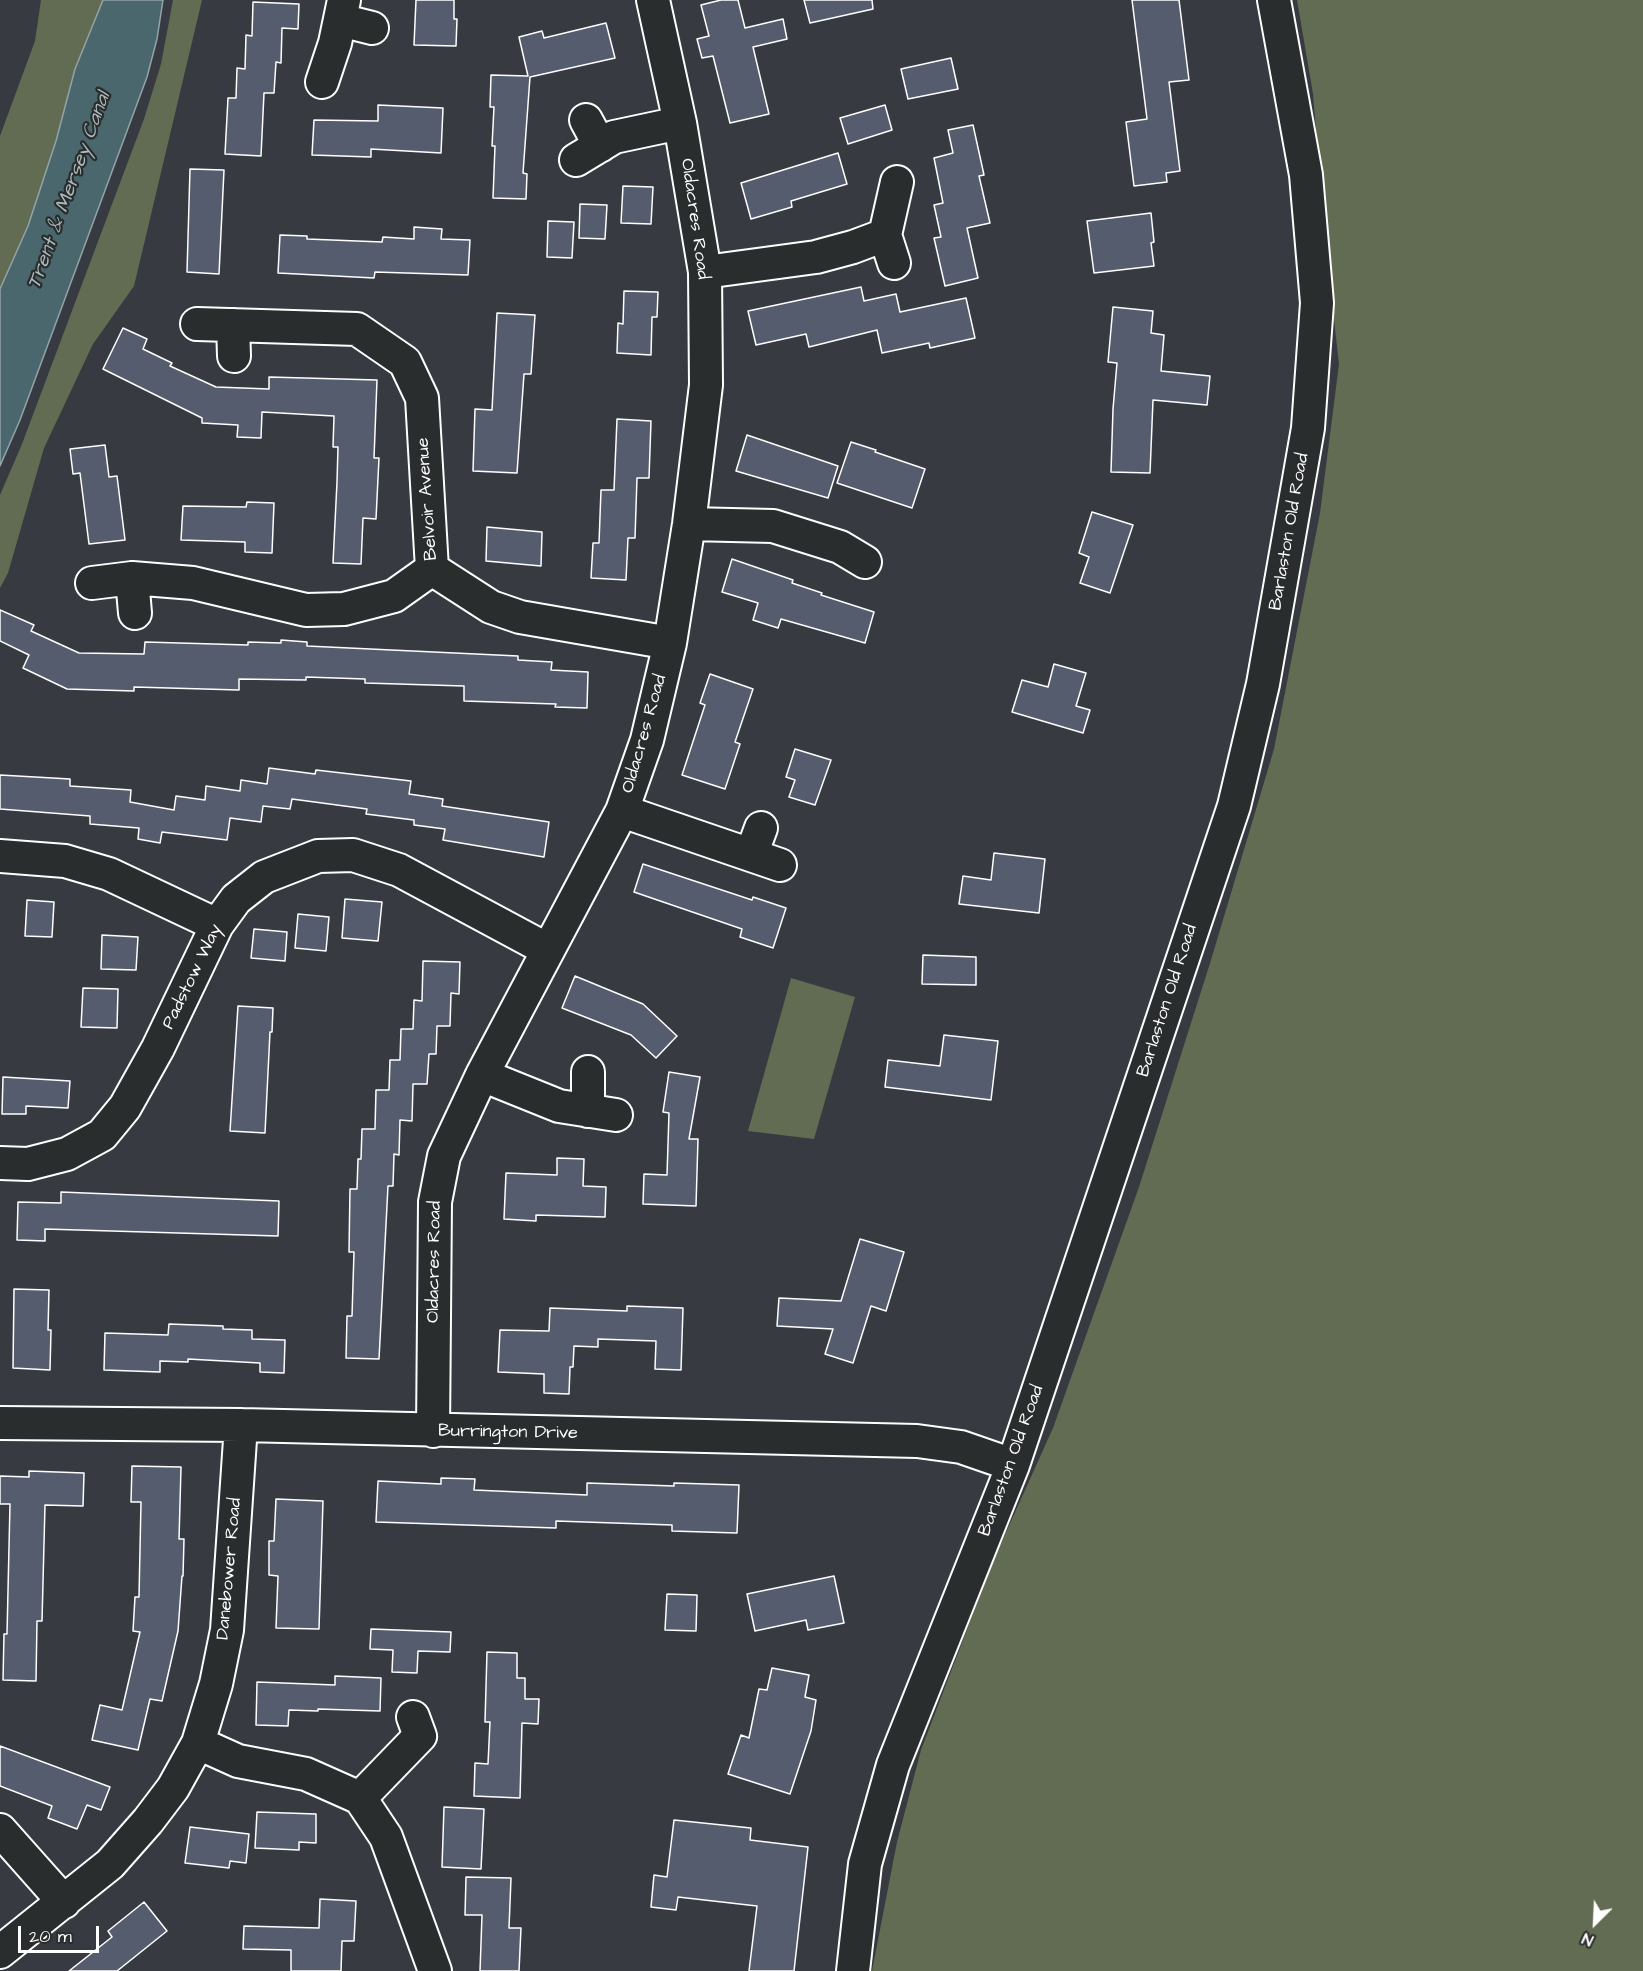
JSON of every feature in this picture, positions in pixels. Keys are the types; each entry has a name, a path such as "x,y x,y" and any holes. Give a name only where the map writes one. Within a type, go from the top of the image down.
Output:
{"street":[{"name":"Oldacres Road","path":"433,1431 435,1202 444,1156 482,1075 622,811 647,740 670,643 689,524 706,385 705,272 680,123 653,0"},
{"name":"Barlaston Old Road","path":"853,1971 865,1864 893,1765 1013,1465 1234,806 1263,684 1308,428 1317,303 1306,175 1274,0"},
{"path":"322,81 342,10 372,28"},
{"path":"588,142 680,123"},
{"path":"705,272 816,257 853,247 889,249 897,182"},
{"name":"Belvoir Avenue","path":"197,324 233,340 357,329 405,362 422,398 432,569 491,607 519,617 670,643"},
{"path":"689,524 773,526 853,545"},
{"path":"92,583 132,579 193,583 306,610 344,609 394,596 432,569"},
{"path":"132,579 135,613"},
{"path":"622,811 756,841 780,865"},
{"name":"Padstow Way","path":"0,1163 28,1164 68,1154 102,1135 125,1107 158,1048 217,925 236,899 264,877 318,856 353,855 399,870 548,950"},
{"path":"0,856 65,861 109,874 217,925"},
{"path":"482,1075 559,1106 602,1113 588,1072"},
{"name":"Burrington Drive","path":"0,1423 241,1425 918,1441 961,1447 1013,1465"},
{"name":"Danebower Road","path":"0,1952 110,1864 148,1821 173,1788 198,1743 216,1684 227,1630 241,1425"},
{"path":"360,1798 427,1729"},
{"path":"198,1743 238,1761 306,1774 360,1798 386,1837 435,1971"},
{"path":"0,1830 64,1902"}],"green space":[{"path":"41,0 103,0 75,69 56,141 28,226 0,289 0,136 35,41"},
{"path":"173,0 202,0 134,286 93,344 44,448 8,573 0,588 0,495 22,444 144,119 161,64"},
{"path":"1297,0 1643,0 1643,1971 872,1971 897,1842 921,1750 994,1559 1053,1428 1139,1187 1211,960 1274,749 1320,513 1339,364 1326,248 1313,94"},
{"path":"791,978 855,997 814,1139 748,1131"}],"water":[{"name":"Trent & Mersey Canal","path":"103,0 163,0 157,39 147,77 20,420 0,466 0,289 28,226 56,141 75,69"}],"building":[{"path":"416,0 454,0 454,19 457,19 456,46 414,45"},
{"path":"721,0 738,0 745,28 783,19 787,39 753,47 769,114 730,123 713,56 702,58 697,39 709,36 701,5"},
{"path":"804,0 872,0 873,9 810,23"},
{"path":"1132,0 1179,0 1189,80 1169,82 1180,171 1166,173 1167,182 1134,186 1126,122 1147,119"},
{"path":"253,2 299,4 298,29 282,28 281,63 276,62 274,93 264,93 261,156 225,154 228,98 236,98 237,68 245,69 246,35 252,36"},
{"path":"606,23 615,58 530,77 523,173 527,174 526,199 493,198 495,146 492,146 494,107 490,107 491,75 528,76 519,37 542,31 544,38"},
{"path":"951,58 958,89 908,99 901,69"},
{"path":"378,105 443,108 441,153 371,149 371,157 312,155 314,120 378,121"},
{"path":"885,105 892,130 848,144 840,118"},
{"path":"973,125 984,175 979,176 990,223 967,228 978,278 945,286 934,238 941,237 934,205 943,203 934,158 953,153 948,130"},
{"path":"838,153 847,184 791,201 792,207 751,219 741,183"},
{"path":"190,169 224,170 219,274 187,272"},
{"path":"623,186 653,187 651,224 621,223"},
{"path":"580,204 607,205 605,239 579,238"},
{"path":"1151,213 1154,266 1094,273 1087,221"},
{"path":"548,221 574,222 572,258 547,257"},
{"path":"414,227 442,229 441,239 470,240 468,275 375,272 374,278 278,273 280,235 307,236 307,239 382,242 383,237 414,239"},
{"path":"861,287 864,301 896,294 900,312 966,298 975,338 930,348 929,343 882,353 877,330 809,347 806,334 756,345 748,311"},
{"path":"624,291 658,292 657,317 652,317 651,355 617,353 618,323 623,324"},
{"path":"1113,307 1153,311 1151,333 1164,335 1161,371 1210,376 1207,405 1153,400 1150,473 1111,472 1117,363 1108,362"},
{"path":"497,313 535,315 531,374 524,374 517,473 473,471 475,409 492,410"},
{"path":"123,328 147,339 143,349 172,363 170,366 216,387 269,389 269,377 377,380 374,458 379,458 376,519 363,518 361,564 333,563 338,447 333,447 334,416 262,412 261,438 237,437 238,425 202,423 202,418 103,369"},
{"path":"617,419 651,421 649,478 637,478 635,538 628,538 626,580 591,578 593,543 599,543 601,490 614,490"},
{"path":"747,435 838,466 828,498 736,471"},
{"path":"851,442 925,469 912,508 837,483"},
{"path":"105,445 109,477 117,476 125,540 89,544 80,473 73,474 70,449"},
{"path":"247,502 274,503 272,553 245,552 245,542 181,540 183,506 246,507"},
{"path":"1092,512 1133,525 1110,593 1080,583 1089,557 1079,553"},
{"path":"487,527 542,532 541,566 486,561"},
{"path":"732,559 793,580 792,583 822,593 821,595 874,612 865,643 781,619 778,628 753,620 758,603 722,592"},
{"path":"0,610 34,625 31,631 79,653 144,654 145,642 248,645 248,642 281,643 281,640 307,642 307,646 518,656 518,660 552,662 551,670 588,672 587,708 555,707 556,704 464,701 464,686 365,683 365,679 306,677 306,680 239,679 239,690 134,687 134,691 67,689 23,668 29,655 0,641"},
{"path":"1054,664 1086,673 1076,706 1090,710 1083,733 1012,712 1022,680 1048,687"},
{"path":"710,674 753,689 735,742 740,744 725,789 682,775 705,705 700,703"},
{"path":"795,749 831,760 815,805 789,797 795,780 786,777"},
{"path":"269,768 315,774 316,770 411,781 409,794 443,799 442,806 549,822 544,857 443,840 445,829 414,825 414,820 366,814 367,809 292,799 290,809 263,806 261,822 230,818 227,840 162,832 160,843 138,839 139,828 90,824 90,816 0,809 0,775 70,779 70,786 131,790 130,802 174,810 176,796 205,800 206,786 240,791 241,780 267,784"},
{"path":"994,853 1045,859 1039,913 959,904 963,876 991,880"},
{"path":"643,864 752,900 753,897 786,908 773,948 740,937 742,929 634,892"},
{"path":"345,899 382,902 378,941 342,938"},
{"path":"27,900 54,902 52,937 25,936"},
{"path":"298,914 329,917 326,951 295,948"},
{"path":"254,929 287,932 285,961 251,958"},
{"path":"102,935 138,937 136,970 101,969"},
{"path":"923,955 976,957 976,985 922,984"},
{"path":"423,961 460,962 459,994 451,993 450,1026 437,1026 436,1054 429,1054 427,1084 413,1084 412,1121 400,1120 399,1155 394,1154 393,1186 388,1186 379,1359 346,1358 347,1316 352,1316 354,1252 349,1252 350,1189 357,1189 362,1129 375,1129 376,1090 389,1090 390,1060 400,1060 401,1029 413,1029 414,1000 422,1001"},
{"path":"575,976 643,1004 677,1036 656,1058 631,1035 562,1008"},
{"path":"83,988 118,989 117,1028 81,1027"},
{"path":"238,1006 273,1008 265,1133 230,1131"},
{"path":"944,1035 998,1041 991,1100 885,1087 888,1060 940,1066"},
{"path":"669,1072 700,1077 689,1139 698,1139 696,1206 643,1204 644,1174 667,1175 669,1113 663,1112"},
{"path":"3,1077 70,1081 68,1108 26,1106 26,1114 2,1114"},
{"path":"557,1158 584,1159 583,1186 606,1187 605,1217 536,1215 536,1221 504,1219 506,1173 557,1175"},
{"path":"61,1192 279,1201 278,1236 45,1229 45,1241 17,1240 18,1202 61,1203"},
{"path":"860,1239 904,1252 886,1311 871,1306 853,1363 825,1354 833,1329 777,1326 779,1298 841,1301"},
{"path":"14,1289 49,1290 50,1370 13,1368"},
{"path":"627,1306 683,1308 681,1370 655,1369 656,1341 598,1339 598,1347 574,1346 573,1367 570,1367 569,1394 544,1393 544,1374 498,1372 500,1330 549,1331 550,1308 627,1311"},
{"path":"169,1324 223,1326 223,1329 252,1330 252,1339 285,1340 284,1373 260,1372 260,1363 188,1359 188,1362 160,1361 160,1372 104,1370 105,1333 168,1335"},
{"path":"132,1466 181,1467 179,1539 184,1539 178,1631 162,1701 150,1699 138,1750 92,1740 100,1705 122,1710 140,1632 133,1631 135,1597 139,1597 141,1502 131,1502"},
{"path":"29,1471 84,1473 83,1506 45,1505 42,1621 37,1621 36,1681 3,1680 4,1634 7,1634 10,1504 0,1504 0,1476 29,1477"},
{"path":"441,1478 475,1479 474,1490 587,1495 587,1483 674,1486 674,1483 739,1485 737,1533 672,1531 672,1525 556,1521 556,1528 376,1522 378,1481 441,1484"},
{"path":"276,1499 323,1501 319,1629 276,1628 278,1576 269,1575 269,1541 274,1541"},
{"path":"834,1576 844,1623 808,1630 806,1620 755,1631 747,1594"},
{"path":"667,1594 697,1595 696,1631 665,1630"},
{"path":"371,1629 451,1632 450,1652 418,1651 417,1673 392,1672 393,1650 370,1649"},
{"path":"487,1652 517,1653 517,1678 525,1678 525,1699 539,1699 538,1724 522,1723 520,1798 474,1796 475,1763 488,1764 490,1722 485,1722"},
{"path":"772,1668 809,1675 805,1697 816,1700 811,1731 790,1794 728,1774 741,1735 749,1738 759,1689 767,1690"},
{"path":"335,1676 381,1678 380,1711 289,1710 288,1726 256,1725 257,1682 335,1685"},
{"path":"0,1746 110,1787 101,1810 87,1805 77,1829 48,1818 52,1806 0,1786"},
{"path":"444,1807 484,1809 481,1869 442,1867"},
{"path":"257,1812 316,1814 316,1843 299,1842 299,1850 255,1848"},
{"path":"674,1820 751,1828 750,1840 808,1847 794,1971 749,1971 757,1906 678,1897 676,1910 651,1907 654,1875 667,1877"},
{"path":"190,1827 249,1834 246,1863 230,1861 229,1868 185,1863"},
{"path":"466,1877 511,1878 509,1928 521,1928 519,1971 480,1971 482,1915 465,1915"},
{"path":"320,1899 356,1901 354,1941 342,1941 341,1971 291,1971 291,1950 243,1949 244,1926 319,1928"},
{"path":"144,1902 167,1931 117,1971 69,1971 112,1937 108,1931"}]}
